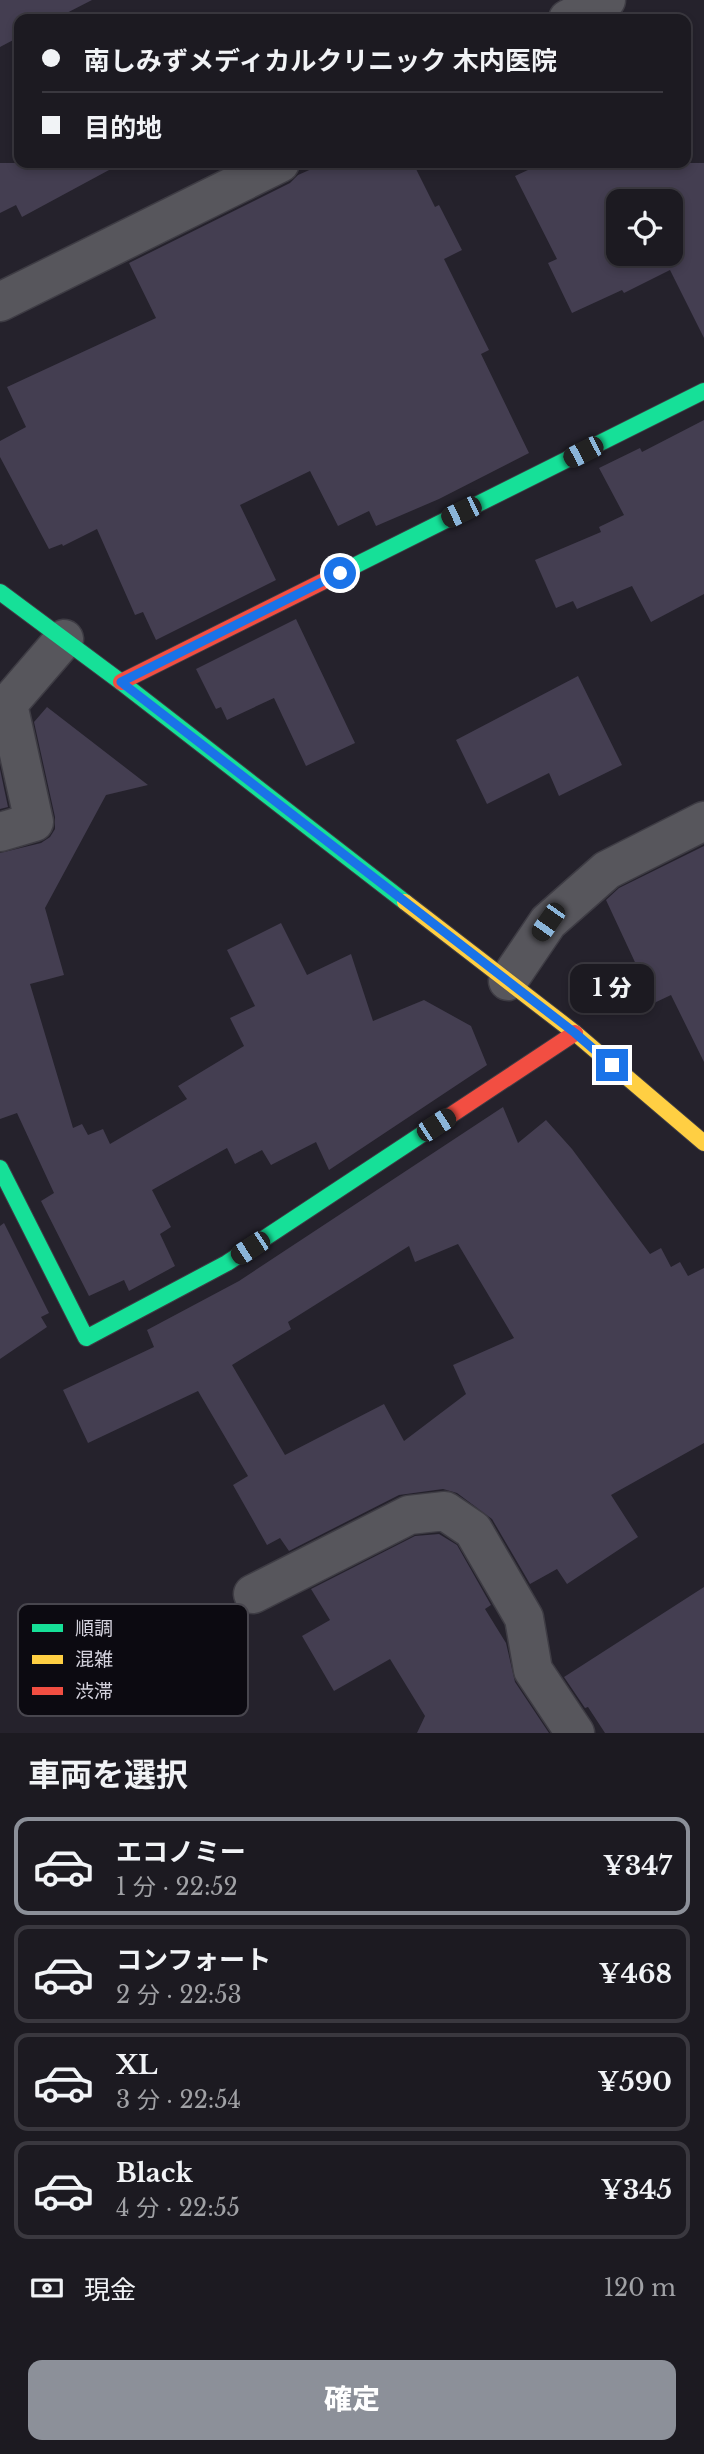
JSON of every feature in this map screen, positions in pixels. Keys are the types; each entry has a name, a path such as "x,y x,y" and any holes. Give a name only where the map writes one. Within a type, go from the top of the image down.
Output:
{"street":[{"path":"578,14 606,0"},
{"path":"0,302 270,168"},
{"path":"121,682 704,391"},
{"path":"0,592 121,682 575,1033 704,1143"},
{"path":"0,832 34,822 8,704 64,639"},
{"path":"508,981 548,922 607,870 704,821"},
{"path":"0,1168 86,1338 227,1263 575,1033"},
{"path":"253,1594 409,1515 445,1511 473,1530 524,1618 533,1670 575,1733"}],"building":[{"path":"0,0 92,0 65,14 14,14 14,40 0,47"},
{"path":"0,163 14,163 14,168 113,168 22,217 16,205 0,213"},
{"path":"691,163 704,163 704,338 670,270 624,293 622,290 572,313 548,263 557,259 515,176 532,168 691,168"},
{"path":"314,168 416,168 435,207 439,205 462,250 444,259 489,350 481,354 529,453 439,499 376,526 369,511 338,526 310,471 240,505 276,580 156,640 143,612 135,615 97,529 63,546 62,544 49,549 0,457 0,441 26,427 7,387 156,318 129,263 290,183 298,175"},
{"path":"704,420 704,594 651,622 632,586 577,609 573,601 556,608 535,560 601,532 599,527 624,515 599,468 640,448 642,452"},
{"path":"296,619 355,743 306,766 274,698 227,720 221,707 216,709 196,669"},
{"path":"578,676 622,765 559,796 549,773 487,804 456,740"},
{"path":"47,707 148,785 106,795 45,908 64,975 30,984 73,1128 82,1124 88,1135 103,1129 110,1144 187,1099 178,1086 244,1046 230,1018 255,1006 227,950 281,923 307,975 351,954 373,1021 424,1000 471,1026 487,1065 329,1170 316,1142 271,1165 262,1150 235,1164 227,1148 152,1190 171,1227 160,1234 175,1266 129,1291 124,1280 89,1296 41,1201 54,1193 17,1113 0,1119 0,853 41,843 50,837 55,829 55,817 34,722"},
{"path":"0,769 8,807 0,809"},
{"path":"704,846 704,1062 671,995 654,1003 606,900 619,888"},
{"path":"503,1107 518,1143 546,1120 572,1149 650,1254 661,1248 671,1267 680,1262 688,1276 704,1268 704,1443 611,1495 638,1537 567,1584 557,1569 530,1584 492,1519 457,1493 443,1489 399,1495 289,1551 280,1538 267,1545 233,1485 248,1476 198,1391 88,1443 63,1390 154,1347 147,1330 239,1281","holes":["458,1244 514,1338 453,1365 466,1394 404,1441 384,1404 285,1455 232,1365 291,1329 288,1322 409,1246 415,1262"]},
{"path":"4,1223 49,1313 41,1317 47,1327 0,1359 0,1226"},
{"path":"439,1534 457,1545 491,1605 485,1609 506,1643 515,1682 549,1733 417,1733 425,1716 390,1659 334,1691 302,1636 330,1620 311,1589 415,1536"},
{"path":"704,1587 704,1733 605,1733 564,1677"}],"traffic: fast":[{"path":"344,571 704,391"},
{"path":"0,592 405,902"},
{"path":"0,1168 86,1338 227,1263 436,1125"}],"traffic: slow":[{"path":"405,902 575,1033 704,1143"}],"traffic: jam":[{"path":"121,682 344,571"},
{"path":"436,1125 575,1033"}],"route":[{"path":"340,573 121,682 575,1033 612,1065"}]}
